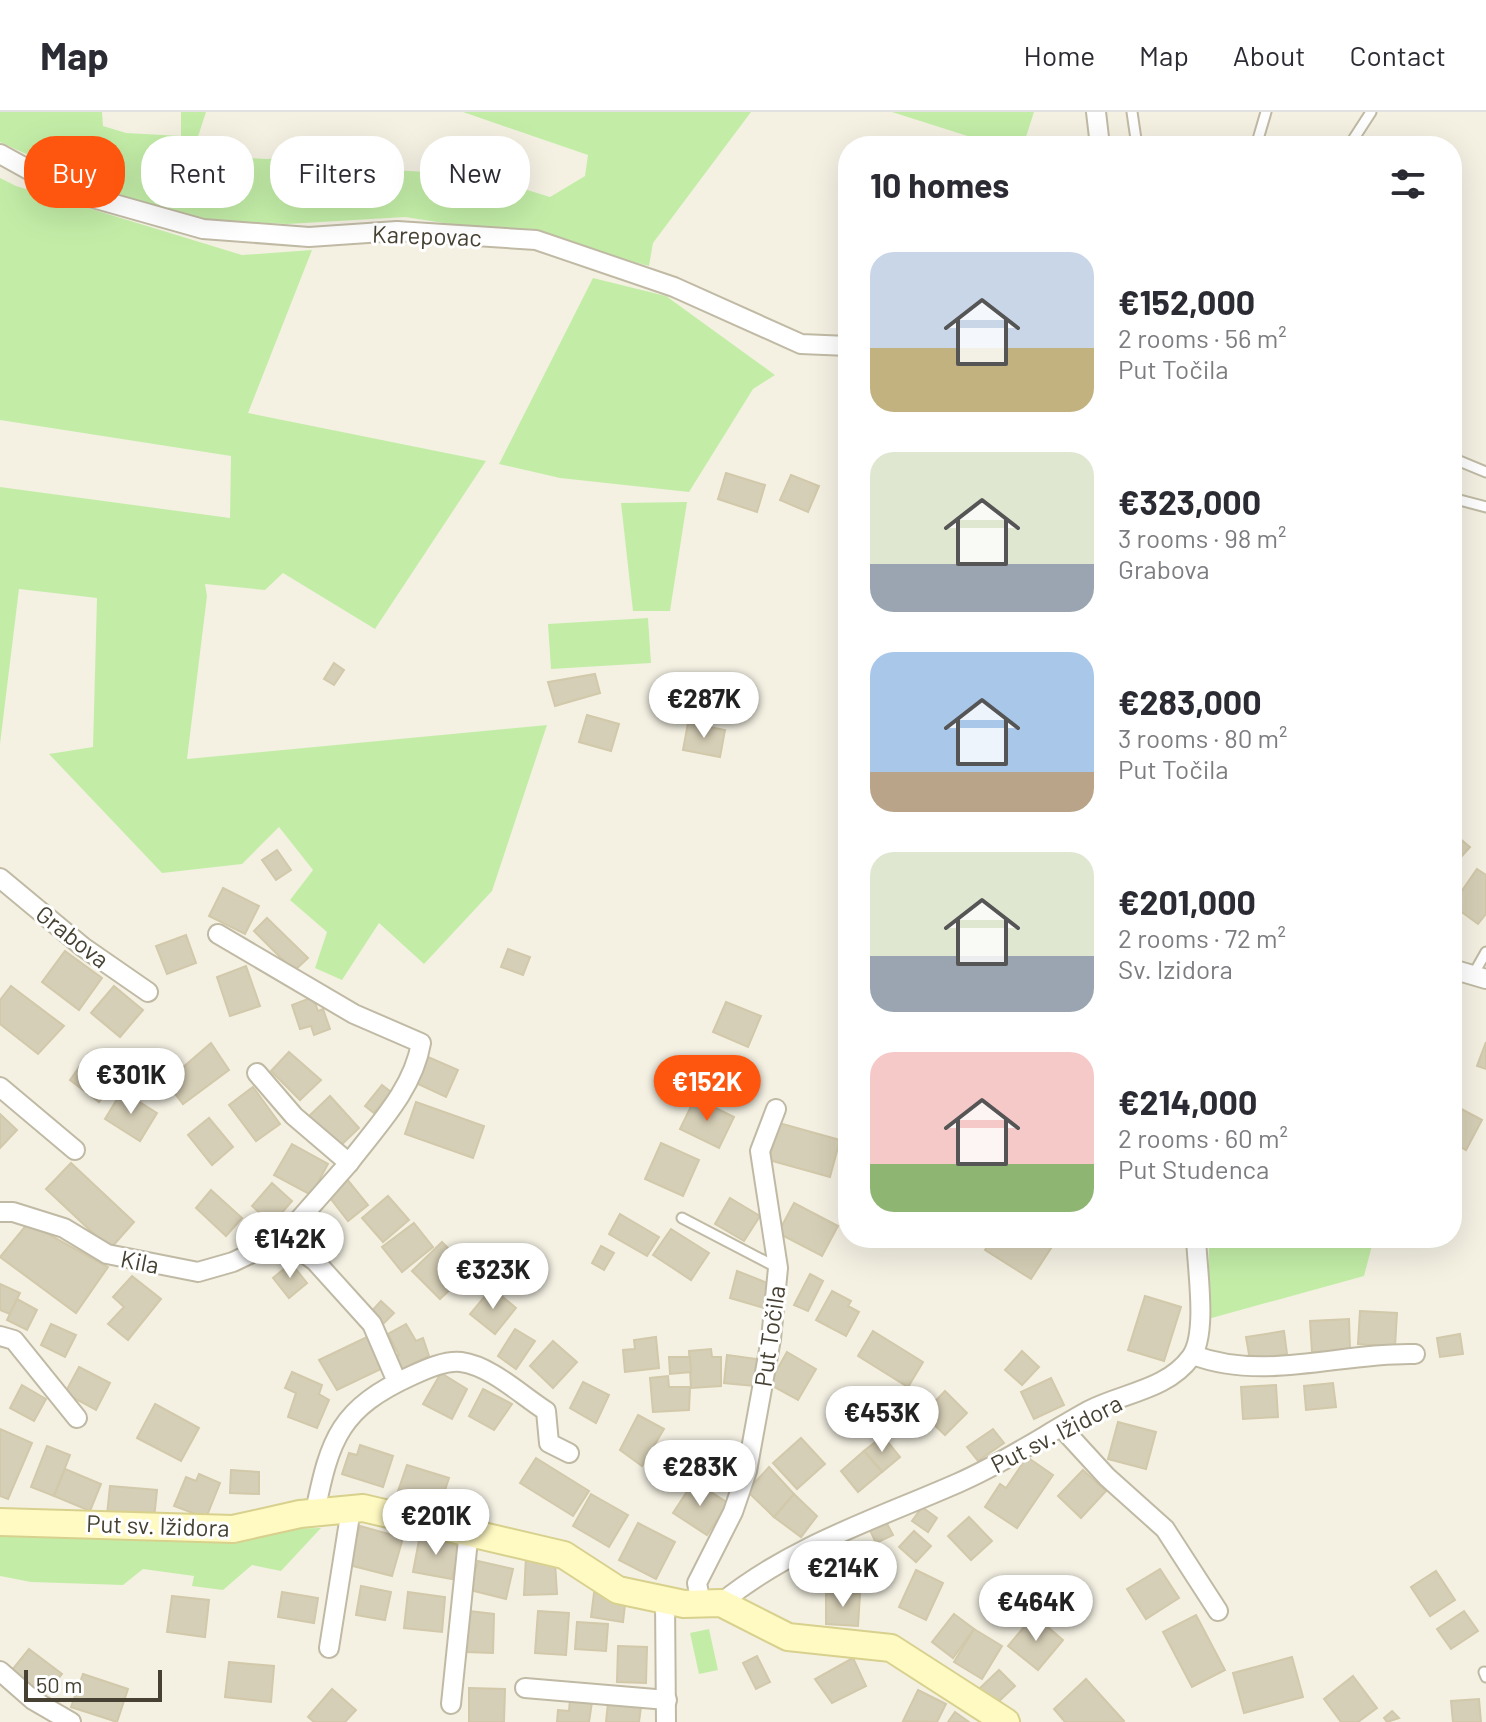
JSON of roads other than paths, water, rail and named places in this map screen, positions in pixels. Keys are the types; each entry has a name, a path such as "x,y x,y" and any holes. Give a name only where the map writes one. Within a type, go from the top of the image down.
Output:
{"street":[{"path":"1096,112 1099,136"},
{"name":"Karepovac","path":"0,154 40,176 93,198 203,229 309,237 397,231 536,240 674,287 801,344 838,346"},
{"name":"Grabova","path":"0,878 83,947 148,992"},
{"name":"Kila","path":"0,1212 13,1212 64,1228 107,1254 198,1272 233,1262 283,1238 349,1163 400,1097 418,1062 421,1043 354,1014 218,934"},
{"path":"257,1073 294,1116 349,1163"},
{"path":"0,1087 75,1150"},
{"name":"Put Točila","path":"711,1604 697,1583 733,1512 747,1471 771,1339 778,1268 760,1151 776,1109"},
{"path":"283,1238 315,1261 372,1324 397,1382"},
{"path":"1196,1248 1200,1329 1193,1355 1217,1364 1249,1368 1379,1353 1415,1354"},
{"path":"0,1336 14,1340 77,1418"},
{"name":"Put sv. Ižidora","path":"0,1522 233,1529 315,1512 363,1508 469,1530 564,1555 618,1590 665,1600 711,1604 780,1562 865,1519 959,1483 1092,1409 1175,1374 1193,1355"},
{"path":"315,1512 325,1460 344,1421 377,1393 428,1368 459,1361 486,1371 546,1411 549,1443 569,1453"},
{"path":"1062,1428 1165,1529 1218,1611"},
{"path":"329,1648 351,1509"},
{"path":"451,1704 469,1530"},
{"path":"665,1600 666,1722"},
{"path":"711,1604 788,1637 891,1648 1006,1722"},
{"path":"0,1671 33,1700 71,1722"},
{"path":"525,1688 667,1700"}],"lane":[{"path":"1132,112 1136,136"},
{"path":"1259,136 1266,112"},
{"path":"1355,136 1371,112"},
{"path":"1462,462 1486,472"},
{"path":"1462,501 1486,507"},
{"path":"1479,977 1486,952"},
{"path":"682,1218 778,1268"}]}
